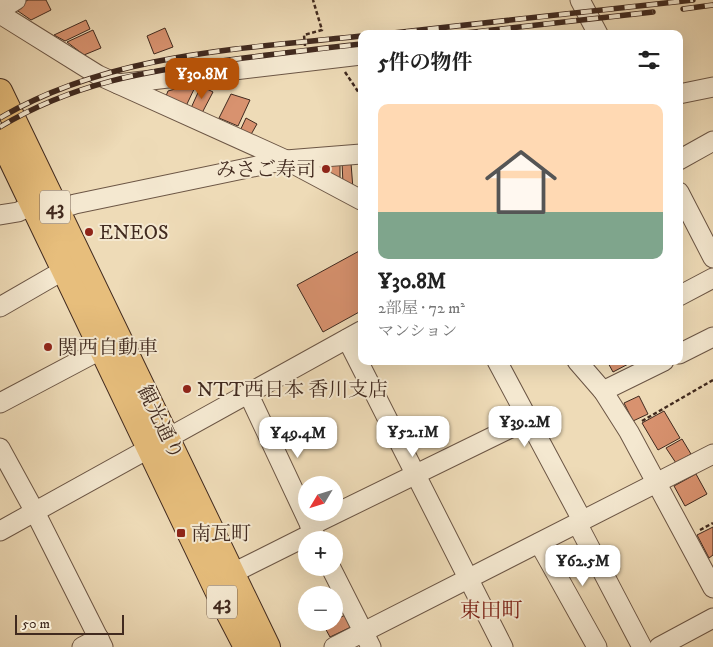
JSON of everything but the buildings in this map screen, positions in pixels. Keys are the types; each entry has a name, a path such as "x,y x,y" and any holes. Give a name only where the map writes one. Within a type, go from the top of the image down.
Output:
{"main road":[{"name":"観光通り","path":"0,91 56,210 159,443 220,597 246,647"},
{"name":"観光通り","path":"0,136 102,349 159,443 233,573 268,647"}],"street":[{"path":"0,10 16,0"},
{"path":"580,0 591,30"},
{"path":"0,14 117,84 286,160 358,198"},
{"path":"117,84 358,55"},
{"path":"683,93 713,87"},
{"path":"683,158 713,141"},
{"path":"56,210 76,204 286,160 358,154"},
{"path":"683,200 713,258"},
{"path":"0,215 18,212 33,204"},
{"path":"0,307 64,270"},
{"path":"683,294 713,278"},
{"path":"0,531 354,335"},
{"path":"683,352 713,337"},
{"path":"0,404 102,349"},
{"path":"367,365 415,476 503,647"},
{"path":"499,365 529,419 642,647"},
{"path":"580,365 603,391 629,432 713,588"},
{"path":"603,391 656,365"},
{"path":"248,393 313,531"},
{"path":"318,531 415,476 529,419"},
{"path":"0,448 36,512 95,644"},
{"path":"334,647 368,639 469,579 655,482 713,454"},
{"path":"233,573 298,541"},
{"path":"539,543 597,647"},
{"path":"335,576 368,639"},
{"path":"659,647 713,618"}],"path":[{"path":"306,50 304,35 322,30 313,0"},
{"path":"640,422 713,380"}],"railway":[{"path":"420,30 693,0"},
{"path":"683,9 713,5"},
{"path":"492,30 653,12"},
{"path":"0,118 42,97 85,80 130,67 222,51 358,36"},
{"path":"0,127 27,112 83,89 139,74 229,60 358,44"}],"place":[{"name":"みさご寿司","path":"326,169"},
{"name":"ENEOS","path":"89,232"},
{"name":"関西自動車","path":"48,347"},
{"name":"NTT西日本 香川支店","path":"187,389"},
{"name":"南瓦町","path":"181,533"}],"district":[{"name":"東田町","path":"491,610"}]}
